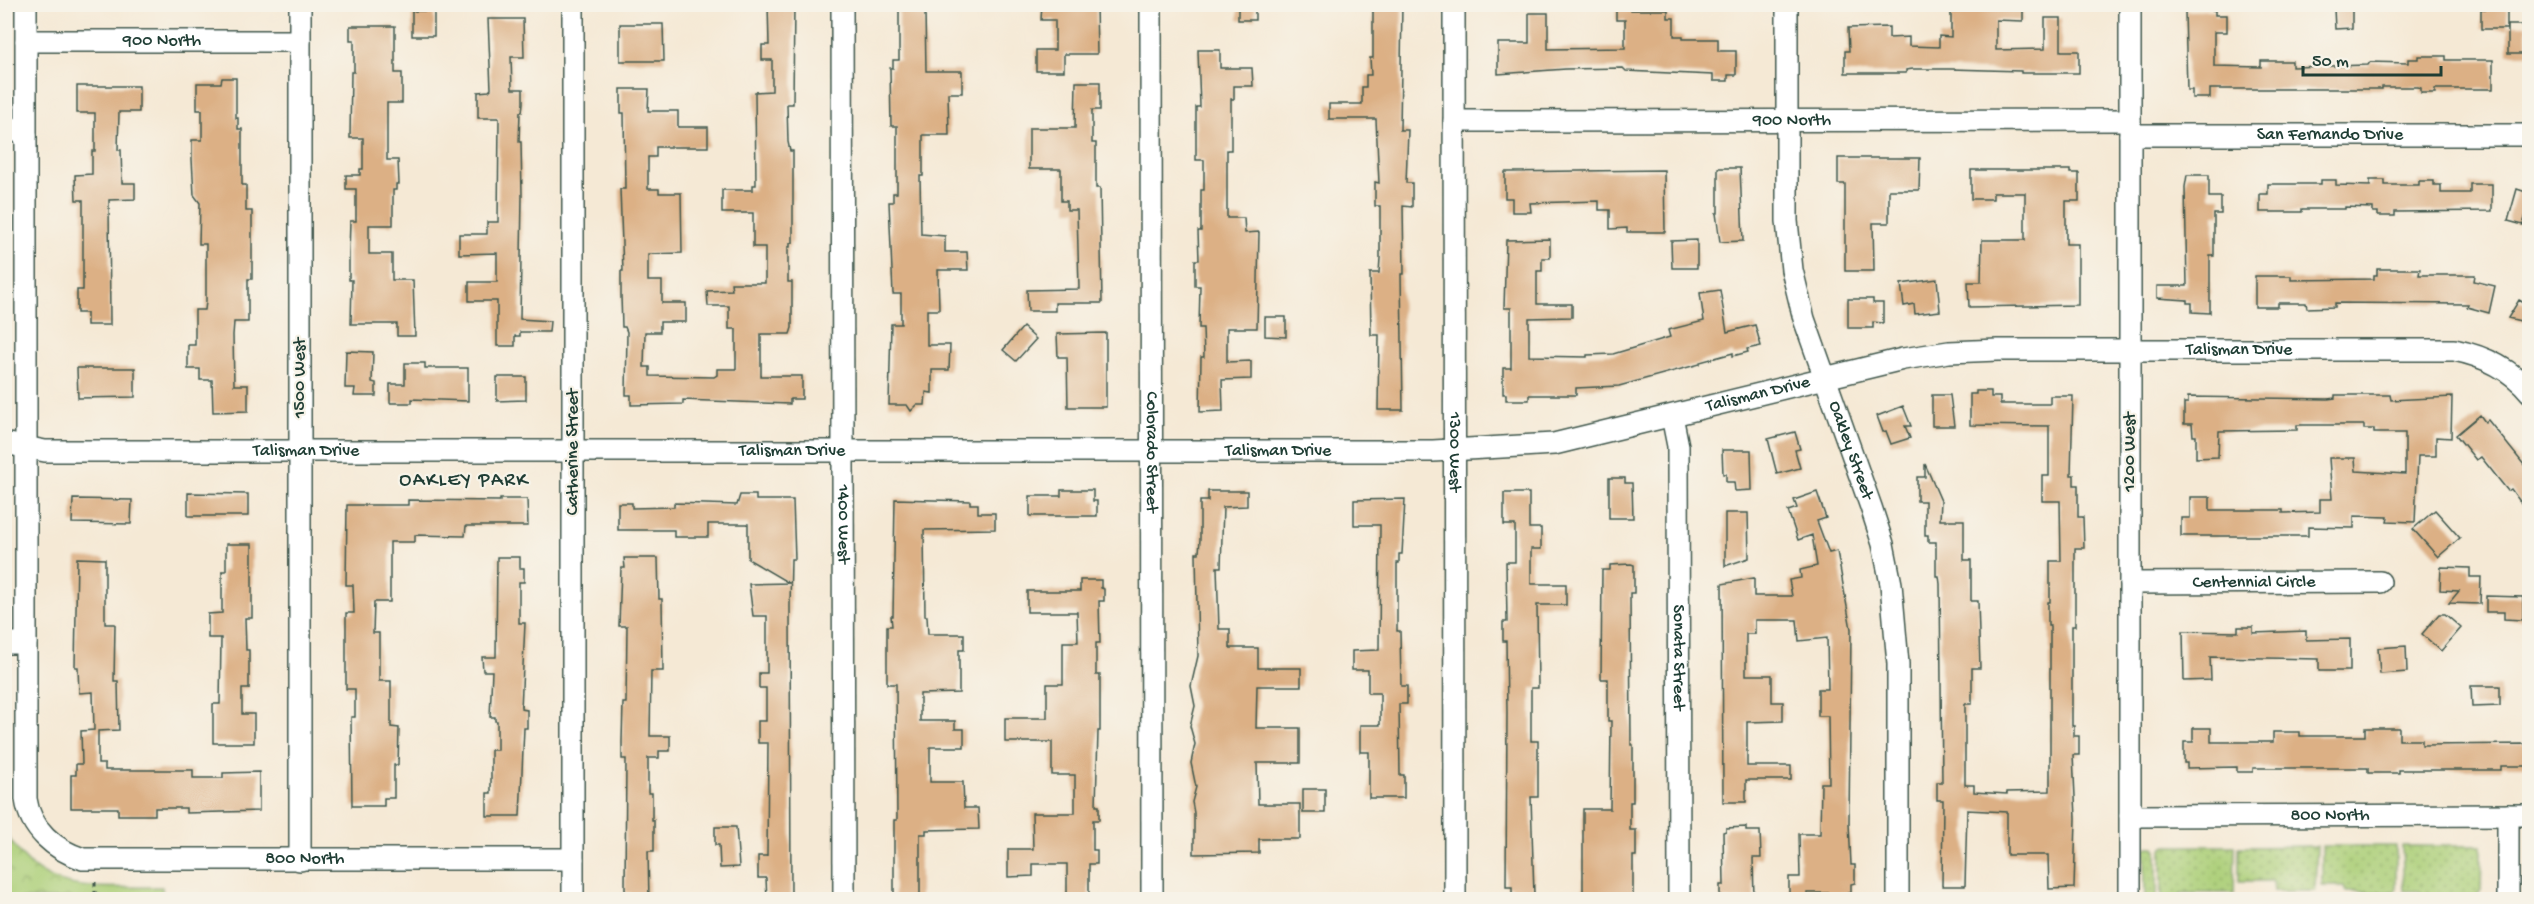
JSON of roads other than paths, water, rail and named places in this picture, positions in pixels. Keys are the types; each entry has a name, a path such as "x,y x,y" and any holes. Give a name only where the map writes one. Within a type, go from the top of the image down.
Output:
{"street":[{"path":"4,643 26,643 26,4"},
{"name":"1500 West","path":"300,4 300,860"},
{"name":"Catherine Street","path":"573,4 573,900"},
{"name":"1400 West","path":"842,4 844,900"},
{"name":"Colorado Street","path":"1151,4 1152,900"},
{"name":"1300 West","path":"1454,4 1455,900"},
{"name":"Oakley Street","path":"1787,4 1787,220 1791,262 1804,319 1871,507 1883,544 1891,584 1898,664 1898,900"},
{"name":"1200 West","path":"2130,4 2130,900"},
{"name":"900 North","path":"26,41 300,41"},
{"name":"900 North","path":"1454,121 1787,121 2130,128"},
{"path":"4,124 26,136"},
{"name":"San Fernando Drive","path":"2130,128 2529,135"},
{"name":"Talisman Drive","path":"4,443 45,451 1151,451 1455,450 1526,447 1554,444 1903,359 1949,352 2454,350 2496,364 2517,378 2529,392"},
{"name":"Sonata Street","path":"1672,416 1678,446 1679,900"},
{"name":"Centennial Circle","path":"2130,583 2380,582"},
{"name":"800 North","path":"26,643 26,799 29,813 44,836 62,851 83,859 573,859"},
{"path":"2508,900 2519,815"},
{"name":"800 North","path":"2130,816 2519,815"}],"district":[{"name":"OAKLEY PARK","path":"464,481"}]}
